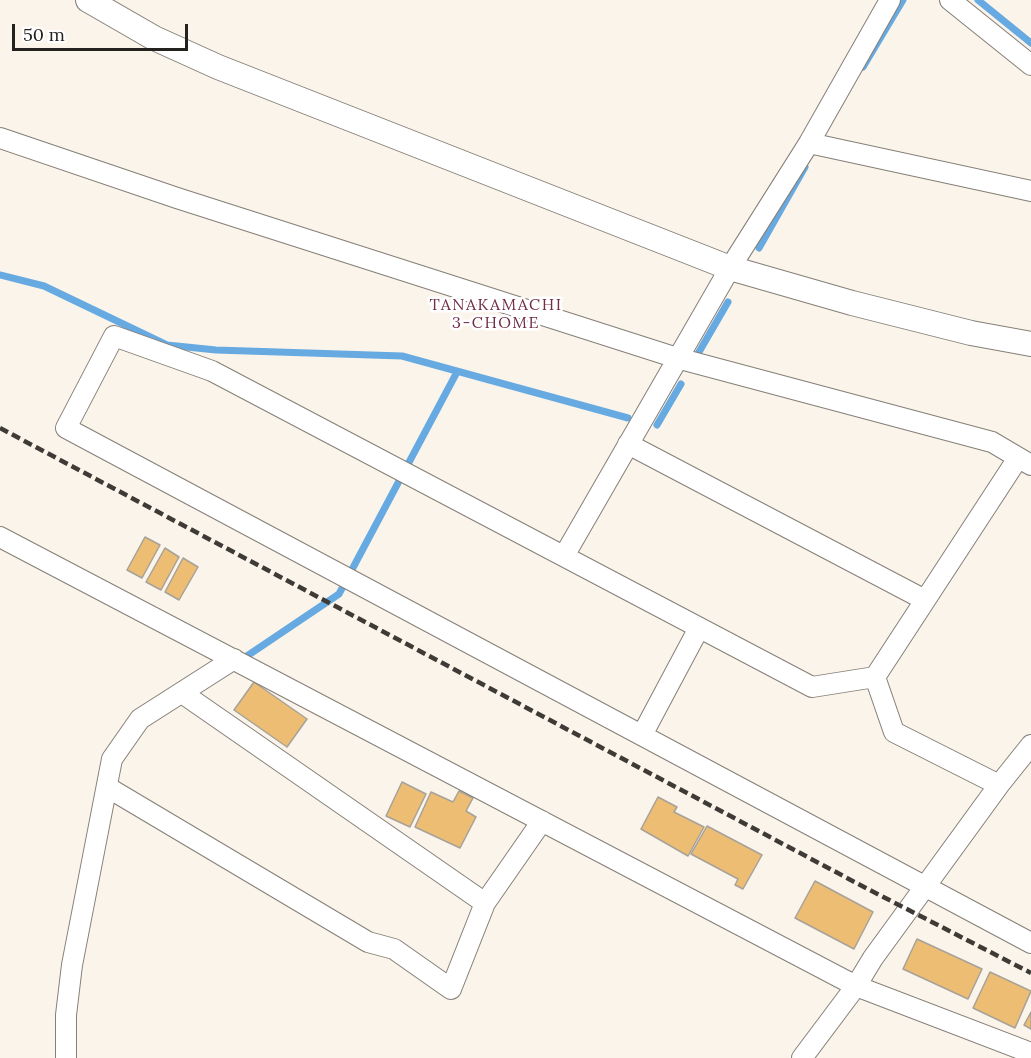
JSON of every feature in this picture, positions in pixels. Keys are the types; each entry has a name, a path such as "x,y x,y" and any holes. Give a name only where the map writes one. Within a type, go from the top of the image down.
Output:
{"street":[{"path":"88,0 154,38 218,67 730,268 863,306 971,333 1031,344"},
{"path":"564,556 730,268 809,143 890,0"},
{"path":"950,0 1031,65"},
{"path":"0,138 177,198 678,358 992,442 1025,461 925,600 874,677 812,687 212,371 114,336 66,428 1031,943"},
{"path":"809,143 1031,191"},
{"path":"628,444 925,600"},
{"path":"0,537 856,986 1031,1053"},
{"path":"642,735 699,627"},
{"path":"66,1058 66,1016 72,965 112,759 140,719 234,659"},
{"path":"874,677 894,732 999,785"},
{"path":"182,693 485,903"},
{"path":"802,1058 999,785 1031,745"},
{"path":"107,787 368,942 393,949 452,989 485,903 542,821"}],"building":[{"path":"145,537 160,545 142,578 127,570"},
{"path":"165,548 179,557 161,590 146,582"},
{"path":"183,558 198,567 179,600 165,592"},
{"path":"254,682 307,719 287,747 234,710"},
{"path":"402,782 426,794 410,827 386,816"},
{"path":"459,791 473,798 466,811 476,817 460,848 415,827 431,792 453,802"},
{"path":"658,797 677,807 674,812 704,827 688,856 641,829"},
{"path":"707,826 762,855 743,889 735,885 738,879 691,854"},
{"path":"815,881 873,912 854,949 795,918"},
{"path":"917,939 982,969 968,999 903,969"},
{"path":"990,972 1031,991 1015,1028 973,1008"},
{"path":"1031,1012 1031,1029 1024,1025"}],"waterway":[{"path":"863,67 903,0"},
{"path":"978,0 1031,43"},
{"path":"759,248 805,167"},
{"path":"0,275 44,286 167,345 216,350 402,356 628,418"},
{"path":"699,352 728,302"},
{"path":"241,660 339,594 457,372"},
{"path":"657,425 681,384"}],"railway":[{"path":"0,428 864,887 1031,973"}],"district":[{"name":"TANAKAMACHI 3-CHOME","path":"496,314"}]}
